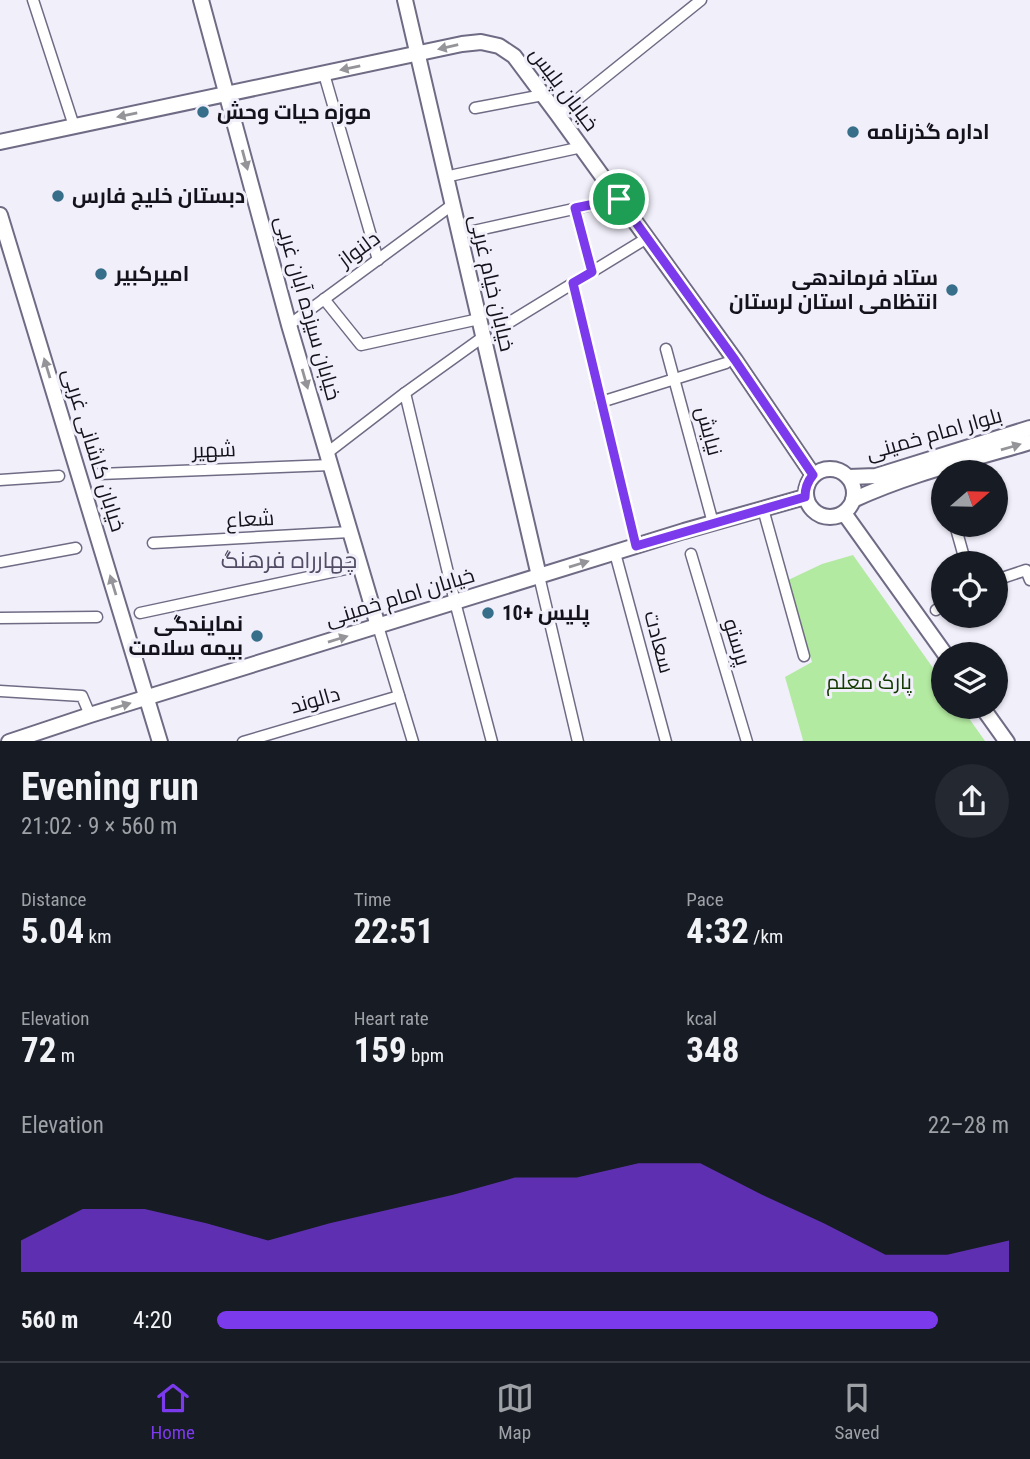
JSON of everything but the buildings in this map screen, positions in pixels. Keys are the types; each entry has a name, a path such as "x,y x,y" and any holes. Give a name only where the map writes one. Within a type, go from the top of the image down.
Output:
{"main road":[{"name":"خیابان سیزده آبان غربی","path":"201,0 289,325 378,626"},
{"name":"خیابان خیام غربی","path":"405,0 539,576"},
{"name":"خیابان پلیس","path":"0,142 471,43 499,46 514,56 544,95 735,360 813,475"},
{"name":"خیابان کاشانی غربی","path":"0,215 160,741"},
{"name":"بلوار امام خمینی","path":"849,477 876,476 1030,428"},
{"name":"بلوار امام خمینی","path":"980,460 1030,442"},
{"path":"835,468 849,477 854,492 853,500 844,513 828,517 813,511 808,505 805,489 808,481 819,470 835,468"},
{"name":"بلوار امام خمینی","path":"853,500 879,488 931,476"},
{"name":"خیابان امام خمینی","path":"9,741 636,546 805,497"},
{"path":"844,513 936,642"},
{"path":"991,719 1007,741"}],"street":[{"path":"33,0 74,126"},
{"path":"558,115 702,0"},
{"path":"324,74 378,260"},
{"path":"475,108 544,95"},
{"path":"454,175 582,147"},
{"path":"469,232 619,199"},
{"name":"دلنواز","path":"289,325 452,205"},
{"path":"575,208 592,272"},
{"path":"510,322 647,238"},
{"path":"573,283 636,546"},
{"path":"324,299 362,345 479,319"},
{"path":"329,459 405,393 483,337"},
{"name":"نیایش","path":"666,349 713,523"},
{"path":"601,402 726,363"},
{"path":"405,393 455,602 492,741"},
{"name":"شهیر","path":"99,474 329,459"},
{"path":"0,480 60,475"},
{"path":"763,509 804,656"},
{"name":"شعاع","path":"153,543 350,532"},
{"path":"0,562 76,548"},
{"name":"سعادت","path":"615,553 666,741"},
{"name":"پرستو","path":"691,554 747,741"},
{"path":"140,612 360,566"},
{"path":"1008,576 1026,570 1030,580"},
{"path":"539,576 578,741"},
{"path":"0,618 97,617"},
{"path":"378,626 413,741"},
{"path":"0,691 82,696 90,715"},
{"name":"دالوند","path":"243,741 399,695"}],"green space":[{"name":"پارک معلم","path":"853,555 931,665 931,719 969,719 985,741 802,741 785,677 812,662 786,581 822,564"}],"place":[{"name":"موزه حیات وحش","path":"203,112"},
{"name":"اداره گذرنامه","path":"853,132"},
{"name":"دبستان خلیج فارس","path":"58,196"},
{"name":"امیرکبیر","path":"101,274"},
{"name":"ستاد فرماندهی انتظامی استان لرستان","path":"952,290"},
{"name":"پلیس +10","path":"488,613"},
{"name":"نمایندگی بیمه سلامت","path":"257,636"}],"district":[{"name":"چهارراه فرهنگ","path":"289,560"}],"route":[{"path":"619,199 735,360 813,475 805,489 805,497 636,546 573,283 592,272 575,208 619,199"}]}
